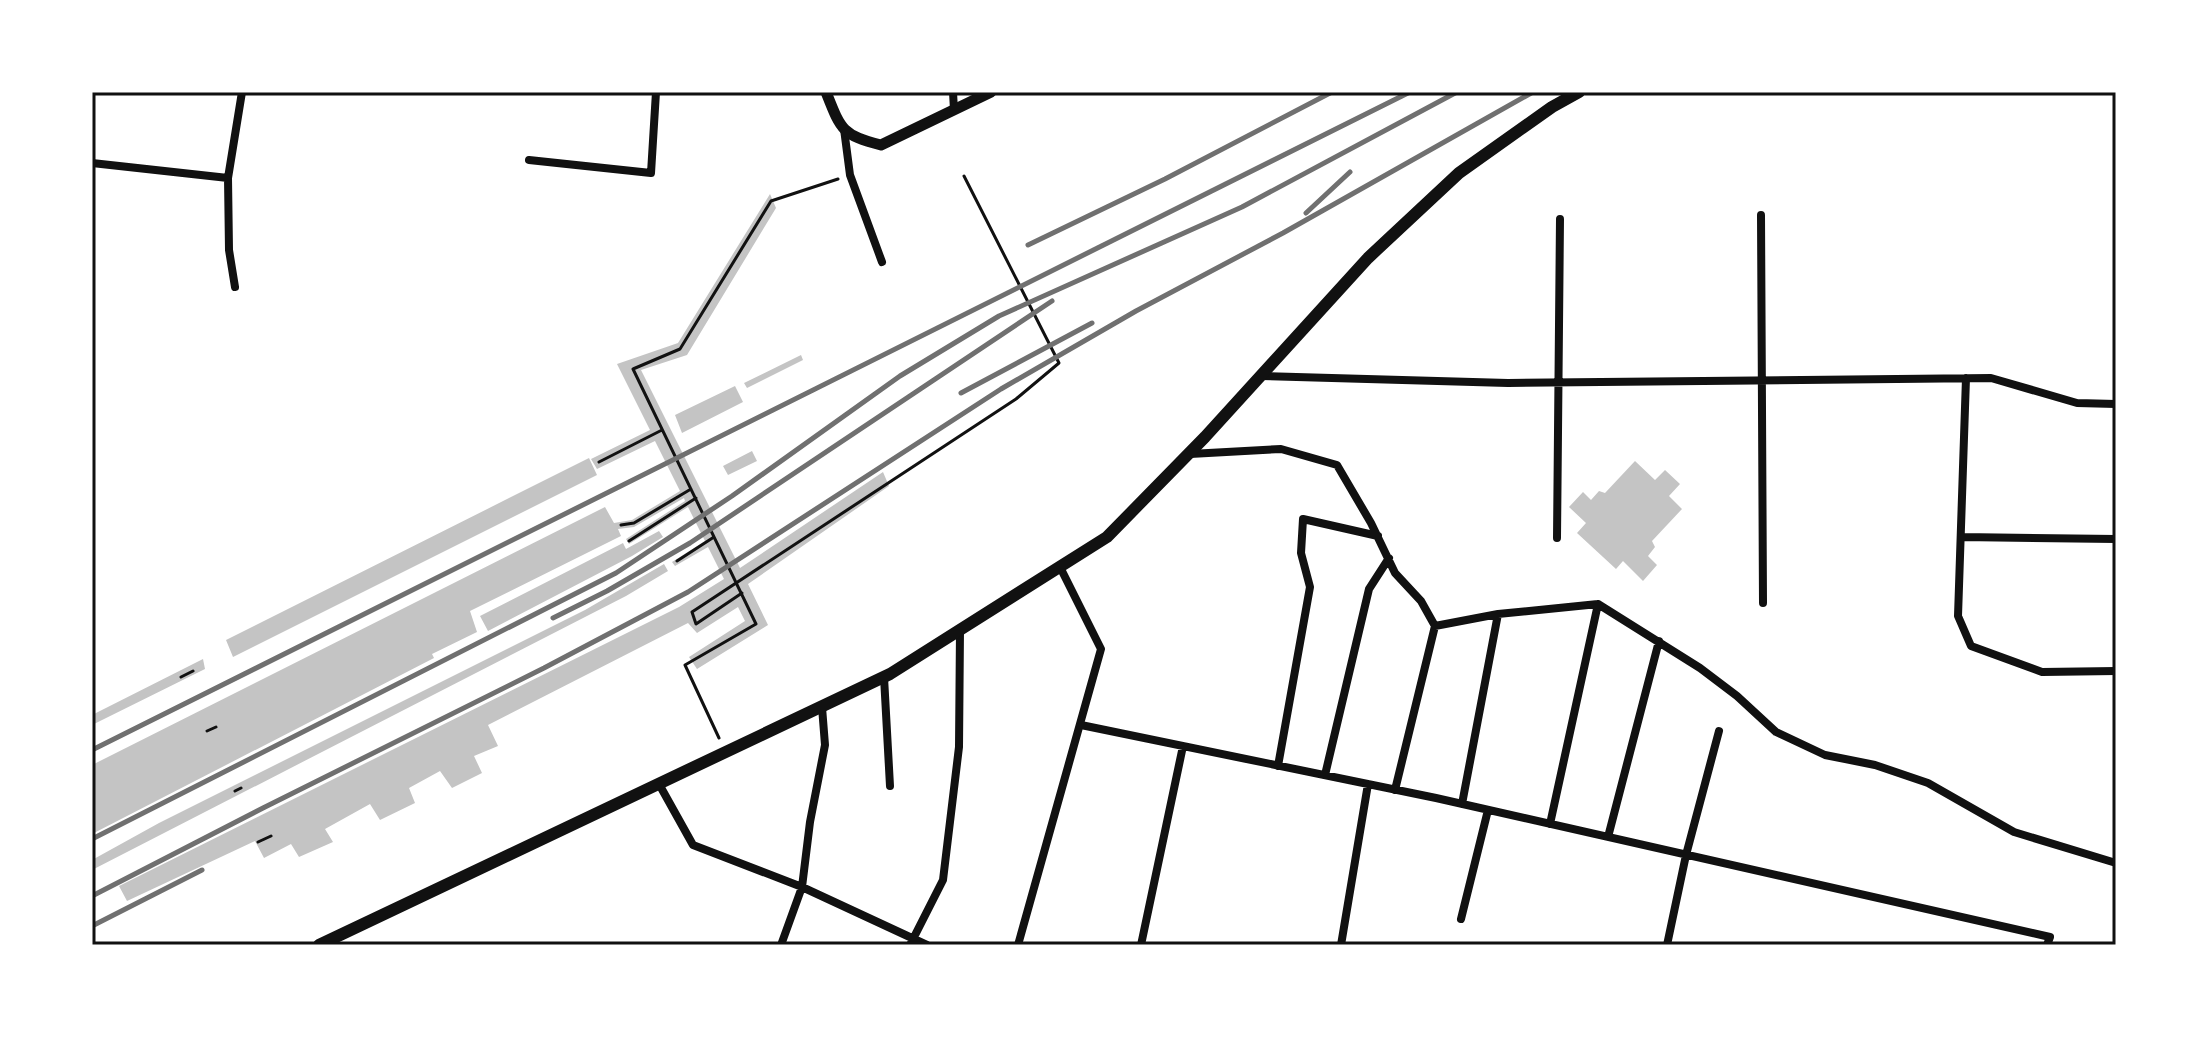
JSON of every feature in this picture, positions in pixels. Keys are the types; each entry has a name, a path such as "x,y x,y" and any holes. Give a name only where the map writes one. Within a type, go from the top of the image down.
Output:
{"main road":[{"path":"826,92 837,121 851,137 881,145 991,92"},
{"path":"319,945 884,677 1107,537 1189,454 1368,258 1459,173 1552,107 1579,92"}],"street":[{"path":"235,287 229,250 228,178 242,92"},
{"path":"529,160 651,173 656,92"},
{"path":"953,92 954,110"},
{"path":"844,128 850,175 882,262"},
{"path":"92,163 228,178"},
{"path":"1761,215 1763,603"},
{"path":"1557,538 1560,219"},
{"path":"1260,376 1557,382 1991,378 2077,403 2116,404"},
{"path":"1966,378 1958,616 1971,646 2042,672 2116,671"},
{"path":"1189,454 1281,449 1337,465 1378,536 1395,573 1421,601 1435,626 1395,790"},
{"path":"1278,766 1310,587 1301,553 1303,519 1378,536"},
{"path":"1961,537 2116,539"},
{"path":"1325,775 1369,589 1389,558"},
{"path":"1018,945 1101,649 1060,567"},
{"path":"1435,626 1498,614 1598,604 1659,641 1737,696 1776,732 1825,755 1875,765 1928,783 2014,832 2116,863"},
{"path":"1550,824 1598,604"},
{"path":"1462,804 1498,614"},
{"path":"911,942 943,880 959,747 960,630"},
{"path":"1608,837 1659,641"},
{"path":"884,677 890,786"},
{"path":"781,945 802,887 810,822 825,745 822,707"},
{"path":"1081,725 1462,804 2050,937 2047,945"},
{"path":"1667,945 1686,855 1719,731"},
{"path":"1141,945 1183,746"},
{"path":"659,784 693,845 802,887 911,942 927,945"},
{"path":"1341,945 1368,784"},
{"path":"1461,919 1488,810"}],"path":[{"path":"726,752 685,665 756,624 633,369 680,349 771,201 850,175"},
{"path":"742,593 696,624 692,612 1016,399 1059,363 964,176"},
{"path":"599,462 662,430"},
{"path":"621,525 634,523 691,489"},
{"path":"629,541 696,498"},
{"path":"677,561 714,537"},
{"path":"181,677 193,671"},
{"path":"207,731 216,727"},
{"path":"235,791 241,788"},
{"path":"258,842 271,836"}],"building":[{"path":"770,194 776,208 687,355 641,370 740,568 883,472 889,486 748,584 768,625 697,669 689,657 745,621 738,607 697,633 688,623 488,725 498,746 474,756 482,773 452,788 440,771 409,788 415,803 380,820 370,804 325,829 333,842 299,857 291,844 264,858 255,841 127,901 119,886 679,607 724,579 708,547 675,566 672,562 705,541 688,507 629,544 626,539 685,501 684,498 634,527 618,529 621,536 470,611 477,632 432,654 434,658 92,834 92,765 605,507 614,523 632,520 680,491 655,441 597,469 591,459 650,430 617,364 678,343"},
{"path":"801,355 803,360 747,388 744,383"},
{"path":"735,386 743,402 682,433 675,415"},
{"path":"752,451 757,461 728,475 723,466"},
{"path":"589,458 597,475 233,657 226,640"},
{"path":"1635,461 1655,480 1665,470 1680,484 1669,496 1682,509 1652,541 1655,547 1648,556 1657,565 1643,581 1623,561 1616,569 1577,533 1586,523 1569,507 1583,492 1591,500 1599,491 1605,493"},
{"path":"659,531 663,537 632,556 488,631 480,616 623,543 626,549"},
{"path":"664,564 668,571 626,596 92,870 92,860 159,823 585,610"},
{"path":"203,659 205,669 92,725 92,715"}],"railway":[{"path":"1028,245 1165,179 1332,92"},
{"path":"92,750 1410,92"},
{"path":"92,839 616,573 732,496 900,376 999,316 1242,207 1457,92"},
{"path":"92,896 688,592 1001,389 1533,92"},
{"path":"1306,213 1350,172"},
{"path":"553,618 690,543 1052,301"},
{"path":"961,393 1092,323"},
{"path":"92,926 202,870"}]}
